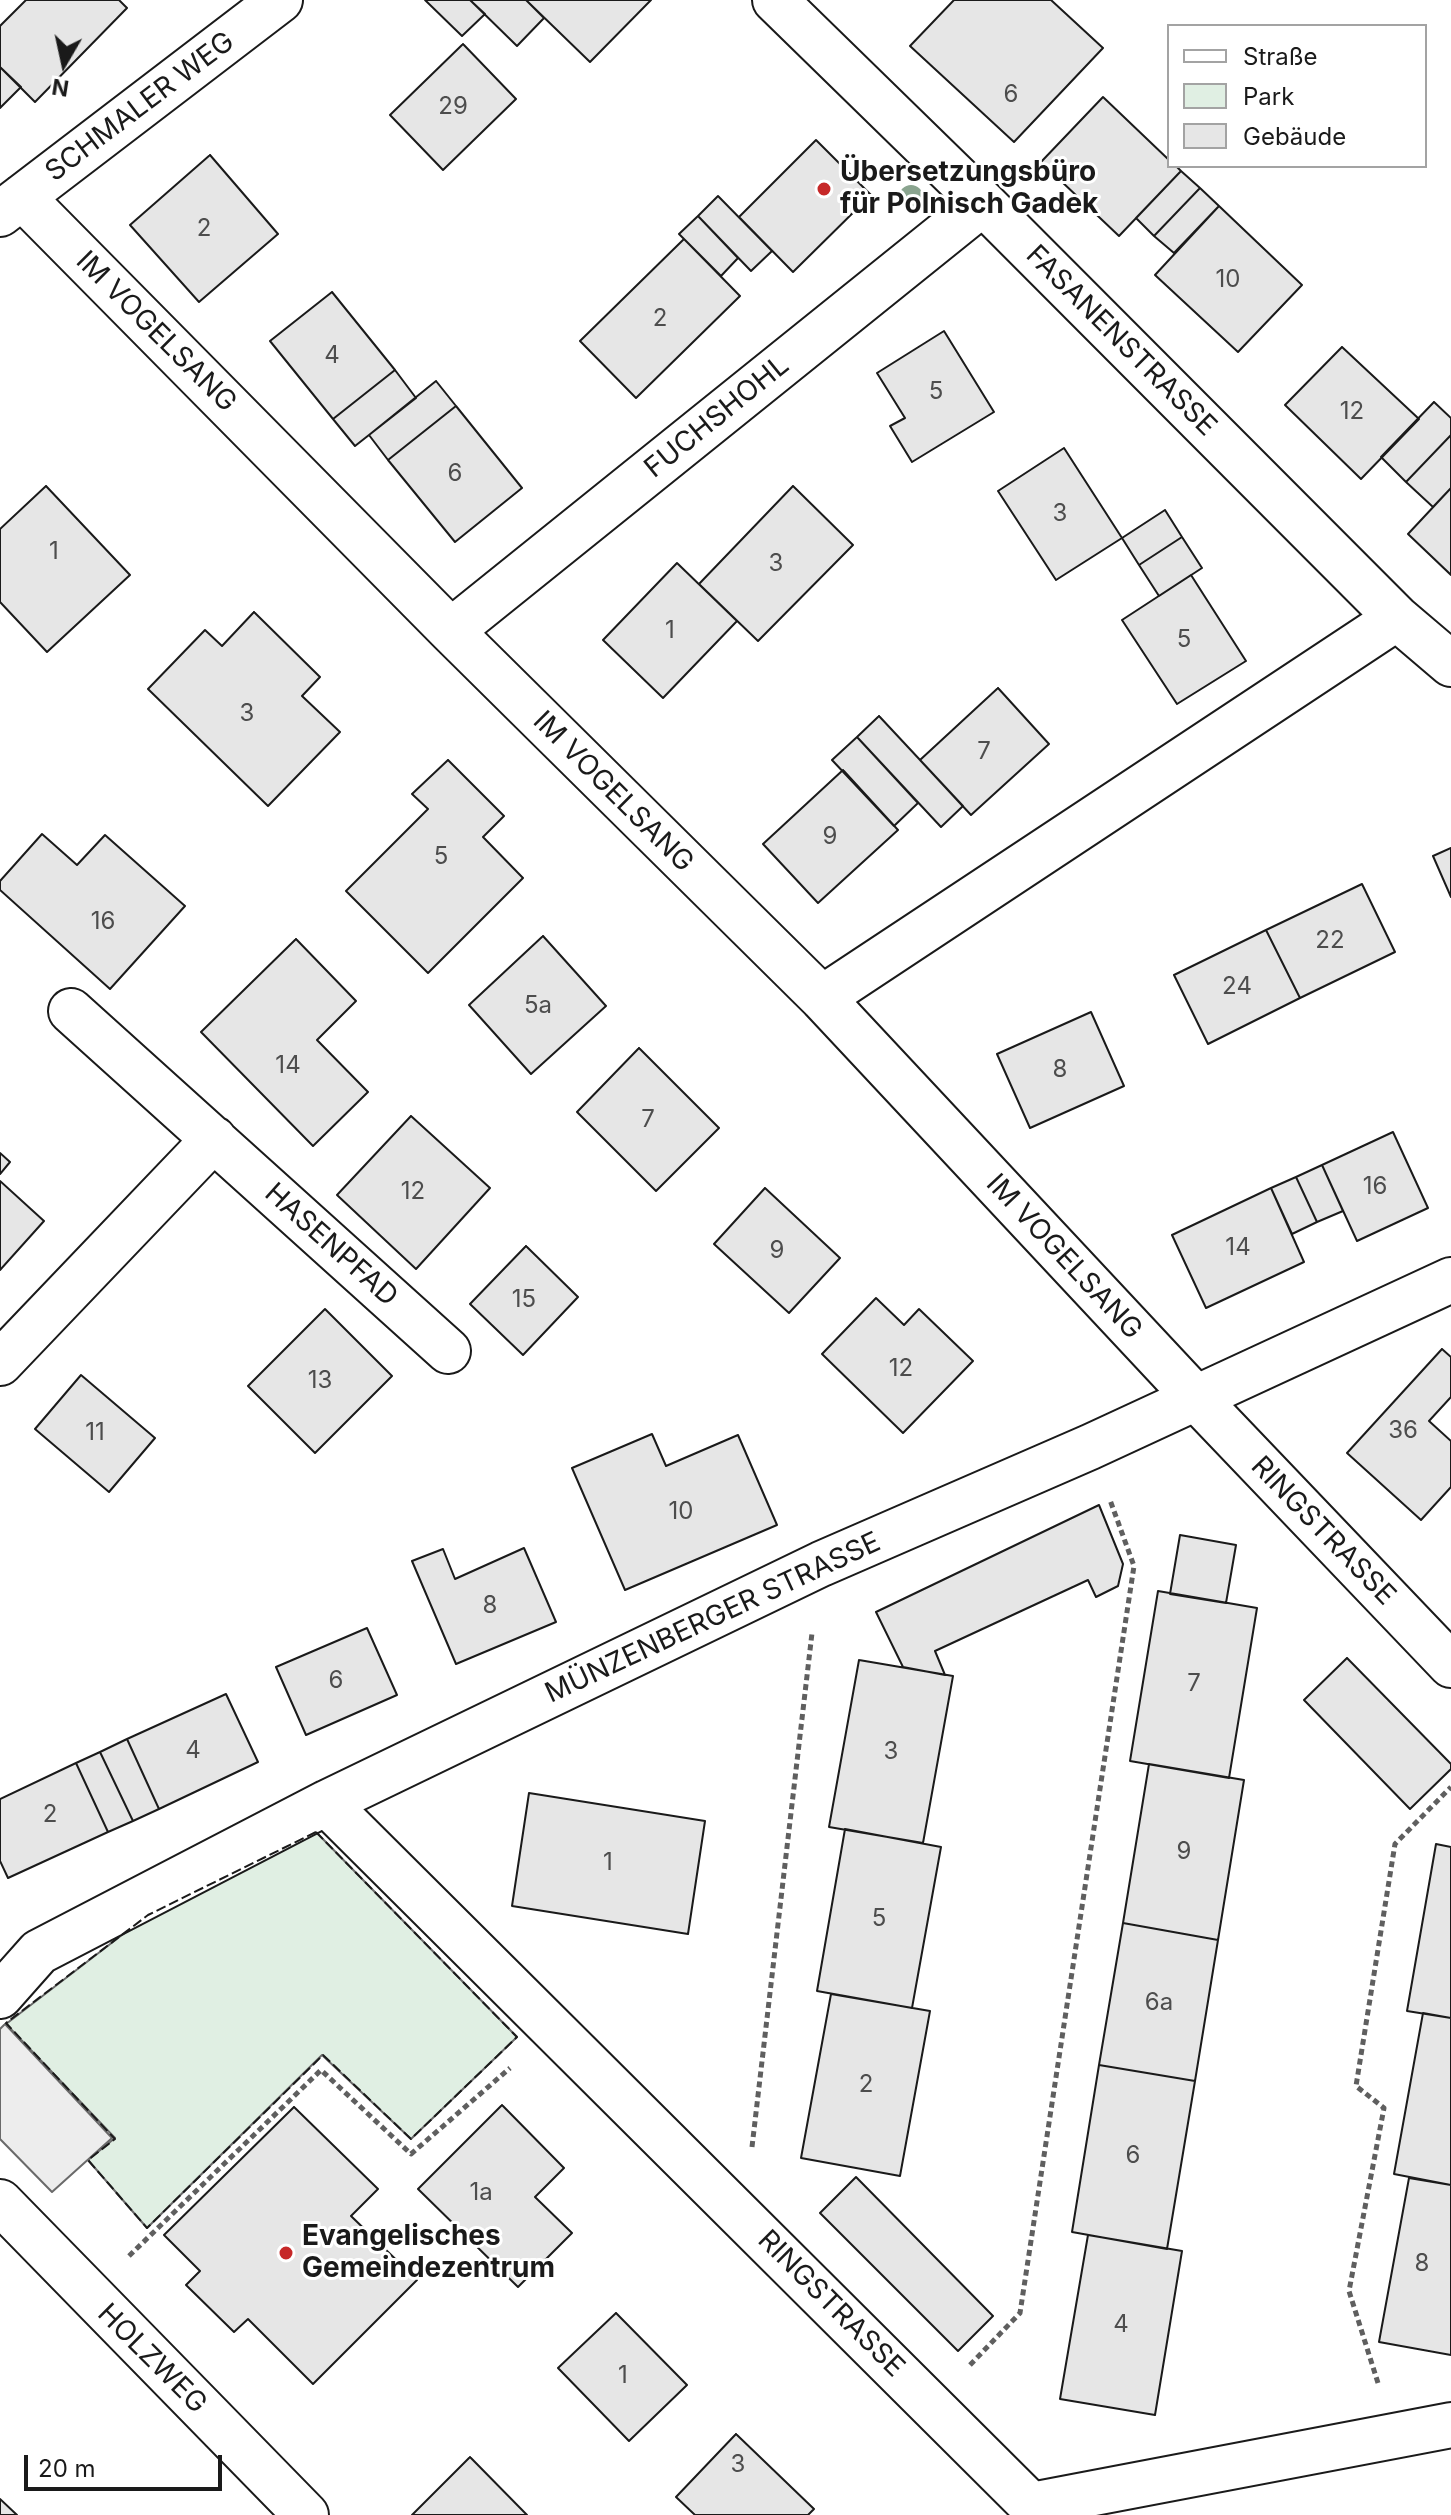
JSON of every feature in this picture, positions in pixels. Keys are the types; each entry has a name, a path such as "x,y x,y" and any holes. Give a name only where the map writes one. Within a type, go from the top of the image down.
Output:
{"street":[{"name":"SCHMALER WEG","path":"11,205 280,0"},
{"name":"FASANENSTRASSE","path":"775,0 983,203 1397,618 1451,664"},
{"name":"FUCHSHOHL","path":"451,631 983,203"},
{"name":"IM VOGELSANG","path":"11,205 451,631 822,998 1195,1397"},
{"path":"822,998 1397,618"},
{"name":"HASENPFAD","path":"71,1011 448,1351"},
{"path":"0,1363 214,1139"},
{"name":"MÜNZENBERGER STRASSE","path":"0,1996 39,1952 326,1803 821,1564 1090,1447 1451,1280"},
{"name":"RINGSTRASSE","path":"1195,1397 1451,1665"},
{"name":"RINGSTRASSE","path":"326,1803 1031,2505 1451,2425"},
{"name":"HOLZWEG","path":"0,2202 306,2515"}],"path":[{"path":"931,2405 1020,2313 1134,1566 1090,1447"},
{"path":"744,2216 821,1564"},
{"path":"1395,2435 1349,2291 1384,2108 1356,2086 1395,1844 1451,1787"},
{"path":"89,2295 321,2070 411,2154 553,2030"}],"green space":[{"path":"316,1832 517,2037 411,2139 322,2055 147,2228 88,2160 115,2138 6,2024 148,1915"}],"shaded area":[{"path":"5,2024 112,2138 52,2192 0,2139 0,2029"}],"building":[{"path":"26,0 119,0 127,8 35,102 0,67 0,26"},
{"path":"425,0 470,0 485,14 462,36"},
{"path":"470,0 526,0 544,18 517,46"},
{"path":"526,0 651,0 590,62"},
{"path":"954,0 1051,0 1103,48 1014,142 910,46"},
{"path":"463,44 516,99 443,170 390,115"},
{"path":"0,67 21,87 0,108"},
{"path":"1103,97 1167,158 1167,168 1181,171 1119,236 1041,162"},
{"path":"816,140 871,195 793,272 739,217"},
{"path":"210,155 278,234 199,302 130,225"},
{"path":"1181,171 1200,188 1154,236 1136,218"},
{"path":"1200,188 1219,206 1174,253 1154,236"},
{"path":"718,196 772,251 751,271 698,216"},
{"path":"1219,206 1302,285 1238,352 1155,275"},
{"path":"698,216 738,258 721,276 679,234"},
{"path":"684,239 740,296 636,398 580,341"},
{"path":"332,292 395,370 333,419 270,341"},
{"path":"944,331 994,412 912,462 890,426 905,418 877,373"},
{"path":"1342,347 1419,419 1361,479 1285,405"},
{"path":"395,370 416,398 355,446 333,419"},
{"path":"436,381 456,406 388,460 369,435"},
{"path":"1434,402 1451,418 1451,435 1406,482 1381,457"},
{"path":"456,406 522,488 455,542 388,460"},
{"path":"1451,435 1451,488 1433,507 1406,482"},
{"path":"1064,448 1122,538 1056,580 998,491"},
{"path":"46,486 130,575 47,652 0,602 0,529"},
{"path":"793,486 853,545 758,641 699,584"},
{"path":"1451,488 1451,575 1408,534"},
{"path":"1165,510 1182,537 1139,565 1122,538"},
{"path":"1182,537 1202,568 1159,596 1139,565"},
{"path":"677,563 737,621 663,698 603,640"},
{"path":"1191,575 1246,661 1177,704 1122,620"},
{"path":"254,612 320,677 302,696 340,732 268,806 148,689 205,630 222,646"},
{"path":"998,688 1049,744 971,815 920,760"},
{"path":"879,716 963,806 941,827 857,737"},
{"path":"857,737 918,803 894,826 832,760"},
{"path":"448,760 504,816 483,837 523,878 428,973 346,891 428,809 412,794"},
{"path":"843,770 898,830 818,903 763,844"},
{"path":"42,834 77,865 105,835 185,906 110,989 0,890 0,881"},
{"path":"1451,848 1451,897 1433,856"},
{"path":"1362,884 1395,952 1300,998 1266,930"},
{"path":"1266,930 1300,998 1208,1044 1174,975"},
{"path":"543,936 606,1006 531,1074 469,1005"},
{"path":"296,939 356,1001 317,1040 368,1092 313,1146 201,1032"},
{"path":"1091,1012 1124,1086 1030,1128 997,1054"},
{"path":"639,1048 719,1128 656,1191 577,1112"},
{"path":"411,1116 490,1188 416,1269 337,1195"},
{"path":"1393,1132 1428,1208 1357,1241 1322,1165"},
{"path":"0,1153 10,1162 0,1174"},
{"path":"1322,1165 1343,1211 1317,1222 1296,1177"},
{"path":"1296,1177 1317,1222 1292,1234 1271,1188"},
{"path":"0,1181 44,1221 0,1270"},
{"path":"765,1188 840,1258 789,1313 714,1244"},
{"path":"1271,1188 1304,1262 1206,1308 1172,1235"},
{"path":"526,1246 578,1297 523,1355 470,1304"},
{"path":"876,1298 904,1325 919,1309 973,1361 903,1433 822,1354"},
{"path":"325,1309 392,1376 315,1453 248,1386"},
{"path":"1442,1349 1451,1357 1451,1397 1429,1421 1451,1441 1451,1487 1421,1520 1347,1453"},
{"path":"81,1375 155,1438 109,1492 35,1429"},
{"path":"652,1434 666,1466 738,1435 777,1525 625,1590 572,1468"},
{"path":"1099,1505 1123,1564 1118,1586 1096,1597 1088,1580 935,1651 945,1675 903,1667 876,1612"},
{"path":"1180,1535 1236,1545 1226,1603 1170,1594"},
{"path":"524,1548 556,1622 456,1664 412,1561 443,1549 455,1579"},
{"path":"1158,1591 1257,1608 1229,1778 1130,1761"},
{"path":"367,1628 397,1695 306,1735 276,1667"},
{"path":"1347,1658 1451,1764 1451,1769 1410,1809 1304,1700"},
{"path":"859,1660 953,1676 923,1843 829,1827"},
{"path":"226,1694 258,1762 159,1809 127,1739"},
{"path":"127,1739 159,1809 133,1821 100,1752"},
{"path":"100,1752 133,1821 108,1832 76,1763"},
{"path":"76,1763 108,1832 8,1878 0,1861 0,1799"},
{"path":"1149,1764 1244,1780 1218,1940 1123,1923"},
{"path":"529,1793 705,1821 688,1934 512,1906"},
{"path":"845,1829 941,1847 912,2008 817,1991"},
{"path":"1436,1844 1451,1847 1451,2018 1407,2011"},
{"path":"1123,1923 1218,1940 1195,2081 1099,2065"},
{"path":"831,1994 930,2011 900,2176 801,2158"},
{"path":"1423,2013 1451,2018 1451,2185 1394,2174"},
{"path":"1099,2065 1195,2081 1167,2249 1072,2232"},
{"path":"502,2105 564,2168 535,2197 572,2233 518,2287 418,2189"},
{"name":"Evangelisches Gemeindezentrum","path":"294,2107 378,2189 351,2216 417,2280 313,2384 248,2319 234,2332 186,2285 200,2271 164,2235"},
{"path":"856,2177 993,2316 958,2351 820,2213"},
{"path":"1409,2178 1451,2185 1451,2355 1379,2342"},
{"path":"1088,2235 1182,2251 1155,2415 1060,2399"},
{"path":"616,2313 687,2385 629,2441 558,2368"},
{"path":"736,2434 814,2509 808,2515 695,2515 676,2497"},
{"path":"470,2457 527,2515 412,2515"},
{"path":"0,2499 17,2515 0,2515"}],"fence":[{"path":"316,1832 517,2037 411,2139 323,2055 147,2228 88,2160 115,2139 6,2023 148,1915 316,1832"}],"place":[{"name":"Übersetzungsbüro für Polnisch Gadek","path":"824,189"},
{"name":"Evangelisches Gemeindezentrum","path":"286,2253"}]}
